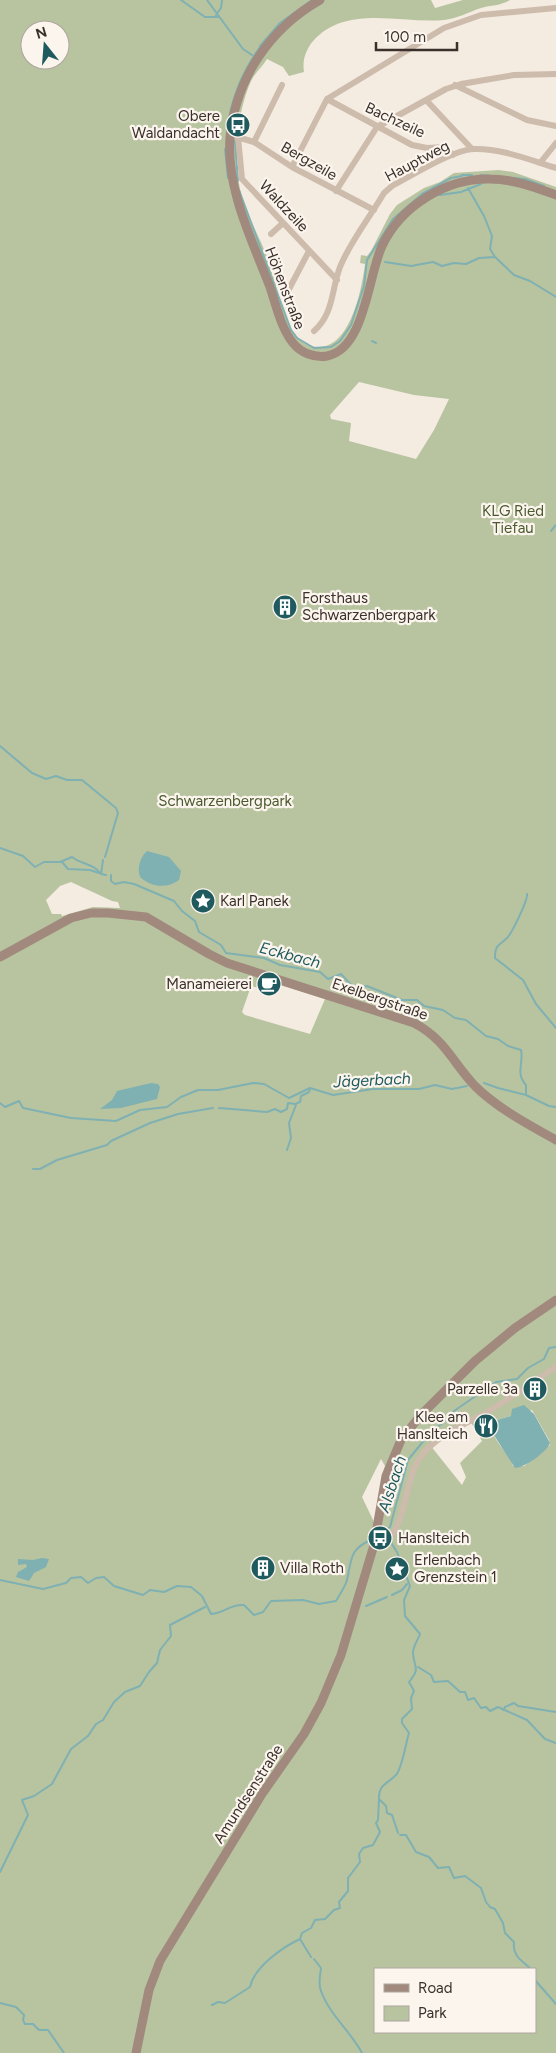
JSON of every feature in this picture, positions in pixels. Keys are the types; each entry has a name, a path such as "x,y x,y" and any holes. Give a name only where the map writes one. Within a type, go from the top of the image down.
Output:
{"main road":[{"name":"Höhenstraße","path":"320,0 289,21 257,57 237,101 231,170 236,197 284,326 298,348 315,356 333,354 350,341 356,329 383,244 405,214 424,199 455,184 488,179 524,184 556,195"},
{"name":"Exelbergstraße","path":"0,956 75,916 103,913 139,915 154,920 194,946 227,962 428,1030 441,1042 473,1084 511,1113 556,1140"},
{"name":"Amundsenstraße","path":"136,2053 149,1990 160,1961 262,1794 304,1734 321,1703 341,1655 375,1544 386,1476 395,1452 408,1429 475,1361 515,1328 556,1300"}],"street":[{"path":"292,167 327,99 457,22 481,15 556,8"},
{"path":"336,191 377,127 426,100 455,85 520,74 556,74"},
{"path":"254,142 282,85"},
{"path":"455,85 527,120 556,126"},
{"name":"Bachzeile","path":"327,99 412,145 427,148 445,147 453,155"},
{"path":"426,100 472,149"},
{"name":"Bergzeile","path":"234,137 254,142 292,167 374,210"},
{"name":"Waldzeile","path":"234,137 242,179 336,280"},
{"path":"540,163 556,143"},
{"name":"Hauptweg","path":"314,331 327,316 343,261 384,193 392,186 453,155 472,149 504,153 556,168"},
{"path":"271,234 283,223"},
{"path":"288,291 309,251"},
{"path":"375,1544 389,1540 414,1467 430,1446 556,1367"}],"green space":[{"path":"0,0 431,0 435,8 463,0 510,0 444,20 376,18 342,22 327,29 311,43 304,59 304,72 289,76 283,67 267,59 251,81 242,107 238,134 237,162 240,189 269,261 287,320 297,337 309,345 326,346 343,333 354,311 364,274 365,264 360,263 361,255 367,256 371,251 390,214 397,205 424,188 440,182 454,173 498,170 513,172 556,187 556,2053 0,2053","holes":["359,382 414,395 449,399 434,430 416,459 349,441 351,423 331,419 330,415","71,882 118,902 120,908 93,907 62,916 61,914 52,914 46,900 60,886","277,984 325,999 310,1034 245,1015 242,1012 251,986 274,992","532,1410 550,1445 524,1466 513,1466 511,1460 495,1438 494,1426 497,1420","469,1419 482,1441 460,1463 466,1477 462,1485 430,1445","381,1459 385,1466 374,1522 362,1497"]}],"water":[{"path":"147,851 169,857 181,871 179,880 170,885 160,886 141,878 139,872 140,864 142,857"},
{"path":"151,1083 158,1084 160,1087 157,1099 121,1108 100,1109 112,1100 117,1091"},
{"path":"524,1405 534,1414 550,1443 545,1451 535,1459 515,1468 492,1432 497,1420 511,1416 512,1409"},
{"path":"18,1559 33,1560 49,1559 46,1567 34,1573 29,1581 16,1577 18,1572 27,1567 26,1564 18,1565"}],"waterway":[{"path":"181,0 205,17 218,17"},
{"path":"207,0 243,49 252,55"},
{"path":"216,15 221,8 222,0"},
{"path":"260,46 280,23 312,0"},
{"path":"227,130 231,107 238,86 260,47"},
{"path":"235,141 238,181"},
{"path":"225,149 228,178"},
{"path":"462,175 472,175"},
{"path":"481,175 525,179 544,186"},
{"path":"239,190 291,330 297,338 314,348 331,347 340,341 351,325 364,286 367,260 393,219 422,194 451,178 462,176"},
{"path":"440,195 461,192 481,184"},
{"path":"468,188 484,216 492,236 490,249 495,257 514,275 530,281 556,297"},
{"path":"385,262 411,266 433,262 442,266 454,263 466,264 479,258 495,257"},
{"path":"372,341 376,343"},
{"path":"551,531 556,525"},
{"path":"0,746 32,773 46,779 56,776 67,780 82,780 116,808 118,813 105,857"},
{"name":"Eckbach","path":"0,848 23,856 35,867 44,862 60,862 72,857 106,875"},
{"path":"101,874 103,860"},
{"path":"62,862 68,869 90,870 99,873"},
{"name":"Eckbach","path":"111,875 111,881 115,884 124,882 134,884 174,901 182,911 195,921 199,932 221,945 226,953 264,958 280,965 320,972 328,979 341,974 353,987 367,986 402,1000 417,1000 424,1006 443,1010 455,1018 466,1020 486,1036 498,1039 508,1046 521,1050 520,1072 526,1085 526,1095 549,1106 556,1107"},
{"path":"527,894 516,923 507,938 497,948 495,958 523,980 536,1004 556,1028"},
{"name":"Jägerbach","path":"0,1103 5,1107 19,1101 23,1108 71,1118 116,1121 140,1110 167,1107 181,1097 198,1090 218,1090 253,1083 264,1084 289,1098 310,1088 333,1095 373,1089 419,1089 435,1085 452,1089 467,1086"},
{"name":"Jägerbach","path":"484,1083 526,1095"},
{"path":"219,1108 267,1112 275,1109 281,1112 287,1109 288,1103 295,1104 300,1102 301,1096 309,1092 310,1088"},
{"path":"287,1150 291,1138 289,1123 296,1105"},
{"path":"33,1169 40,1169 57,1160 107,1145 111,1141 150,1123 178,1114 213,1108"},
{"name":"Alsbach","path":"379,1536 390,1527 408,1460 430,1433 449,1418 454,1411 496,1382 517,1379 528,1368 544,1359 549,1348 556,1347"},
{"path":"385,1533 397,1552 410,1586 404,1600 405,1616 420,1634 413,1650 416,1670 409,1682 414,1691 411,1698 412,1709 402,1719 402,1723 409,1733 404,1755 398,1772 384,1785 379,1794 379,1799 386,1806 387,1813 392,1815 398,1833"},
{"name":"Alsbach","path":"0,1580 43,1589 66,1583 71,1578 81,1577 88,1583 96,1578 104,1577 114,1586 143,1595 150,1590 164,1592 177,1586 191,1587 202,1596 211,1614 244,1605 254,1615 263,1612 271,1601 303,1600 319,1604 336,1601 346,1583 355,1551 372,1539"},
{"path":"392,1595 402,1590 407,1584"},
{"path":"366,1606 387,1597"},
{"path":"0,1872 28,1815 22,1800 34,1796 52,1784 71,1749 88,1736 96,1724 103,1720 114,1702 125,1692 140,1686 157,1663 160,1650 171,1636 170,1625 205,1607"},
{"path":"418,1667 431,1675 434,1682 448,1681 460,1692 465,1692 468,1700 474,1698 481,1708 486,1707 490,1711 498,1707 527,1720 545,1739 556,1743"},
{"path":"503,1710 514,1703 518,1706 556,1712"},
{"path":"212,2005 218,2002 225,2003 250,1987 257,1972 270,1958 300,1939 302,1933 311,1928 315,1920 325,1919 334,1910 340,1908 339,1902 348,1891 348,1878 360,1862 359,1854 363,1848 373,1845 380,1832 376,1823 378,1820 379,1799"},
{"path":"400,1835 406,1835 416,1852 429,1857 438,1868 449,1867 454,1878 465,1876 481,1888 486,1902 495,1909 503,1923 505,1933 514,1942 516,1955 530,1968"},
{"path":"300,1939 311,1957"},
{"path":"314,1959 321,1968 321,1991 329,2007 362,2053"},
{"path":"536,1981 556,2004"},
{"path":"0,2003 16,2007 24,2015 23,2020 25,2024 33,2024 39,2030 48,2030 64,2053"}],"place":[{"name":"Obere Waldandacht","path":"238,125"},
{"name":"Forsthaus Schwarzenbergpark","path":"285,607"},
{"name":"Karl Panek","path":"203,901"},
{"name":"Manameierei","path":"269,984"},
{"name":"Parzelle 3a","path":"535,1389"},
{"name":"Klee am Hanslteich","path":"486,1426"},
{"name":"Hanslteich","path":"380,1538"},
{"name":"Villa Roth","path":"263,1568"},
{"name":"Erlenbach Grenzstein 1","path":"397,1569"}],"park label":[{"name":"KLG Ried Tiefau","path":"513,520"},
{"name":"Schwarzenbergpark","path":"225,801"}]}
